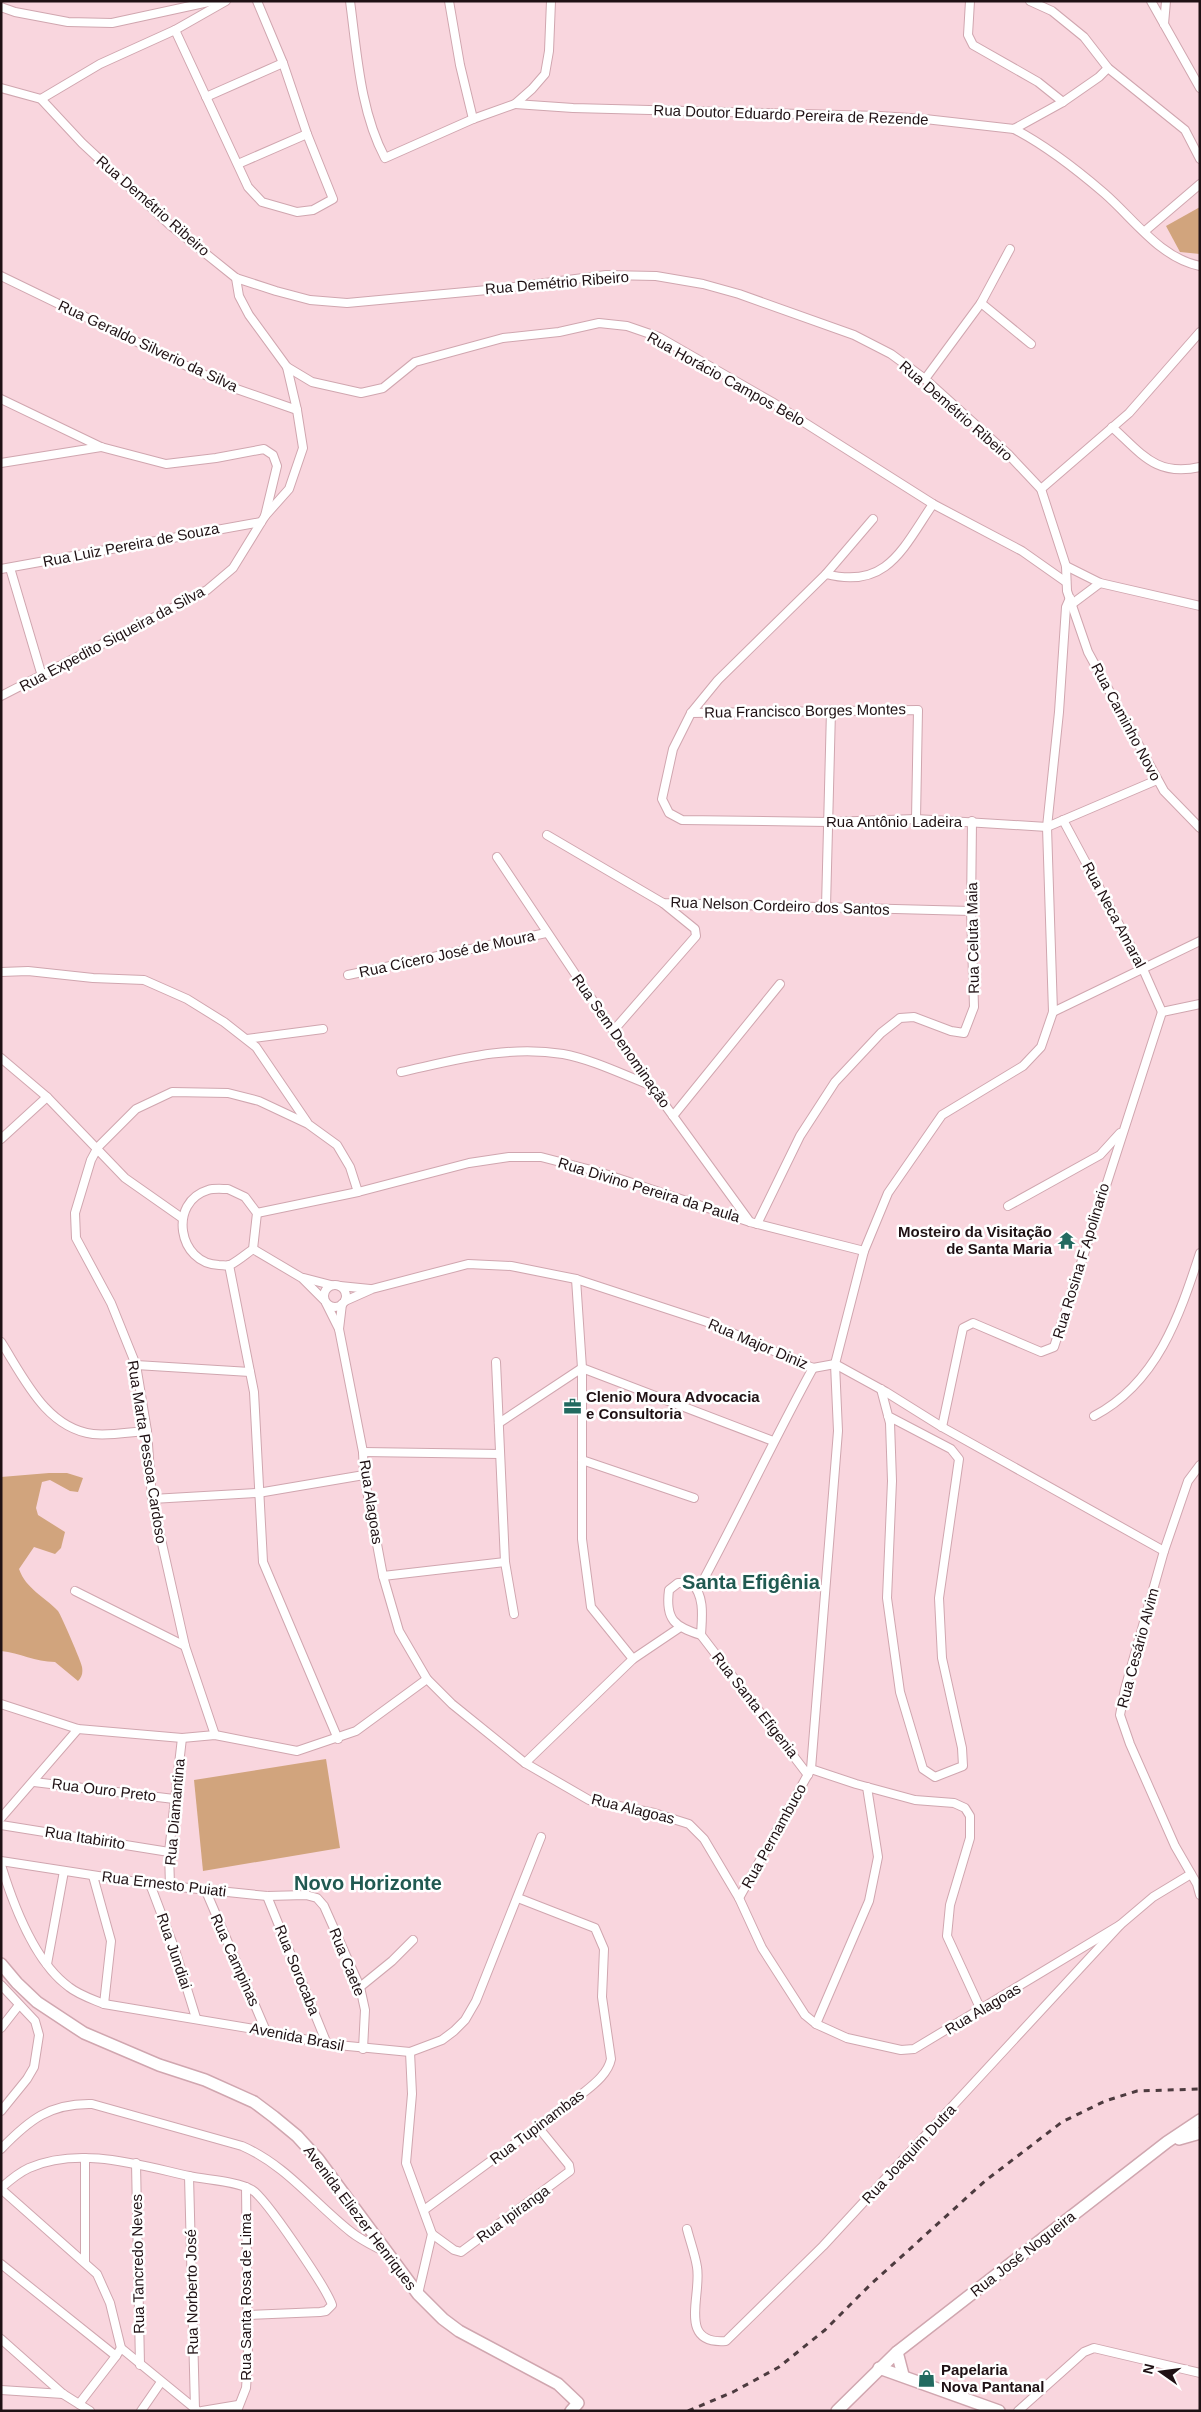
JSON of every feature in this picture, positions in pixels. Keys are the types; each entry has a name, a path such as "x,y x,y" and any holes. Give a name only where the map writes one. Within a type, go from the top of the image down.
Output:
{"street":[{"path":"1,7 15,12 68,22 112,23 214,1"},
{"path":"1,88 41,99 100,64 175,30 226,1"},
{"path":"175,30 248,187 262,202 278,208 296,212 313,210 333,199 307,134 283,63 257,1"},
{"path":"350,1 366,108 374,136 386,158 473,119 514,104 545,74 551,1"},
{"path":"449,1 460,65 473,119"},
{"path":"970,1 968,35 972,45 1038,82 1063,102"},
{"path":"1030,1 1052,11 1084,37 1108,68 1185,130 1200,159"},
{"path":"1151,1 1200,88"},
{"path":"1164,24 1166,1"},
{"path":"206,97 283,63"},
{"path":"1014,129 1063,102 1099,77 1108,68"},
{"name":"Rua Demétrio Ribeiro","path":"41,99 82,143 170,225 236,278 310,300 347,303 498,289 606,275 656,276 703,284 739,294 854,335 891,354 925,379 1008,454 1041,489 1066,566 1066,582"},
{"name":"Rua Doutor Eduardo Pereira de Rezende","path":"514,104 573,108 880,116 1014,129"},
{"path":"1014,129 1037,141 1067,162 1167,253 1185,263 1200,266"},
{"path":"238,164 307,134"},
{"path":"1145,231 1200,184"},
{"path":"925,379 981,302 1010,249"},
{"name":"Rua Geraldo Silverio da Silva","path":"1,276 228,386 297,410"},
{"name":"Rua Horácio Campos Belo","path":"236,278 239,296 249,315 287,367 312,382 360,393 383,388 415,362 503,338 559,332 599,323 627,326 659,337 772,402 933,504 1022,551 1066,582"},
{"path":"981,302 1031,344"},
{"path":"1041,489 1112,427 1157,382 1200,332"},
{"name":"Rua Expedito Siqueira da Silva","path":"1,696 207,590 233,568 263,519 289,489 303,448 287,367"},
{"path":"1,399 101,446 166,464 216,458 264,449 273,455 277,466 263,519"},
{"path":"1112,427 1153,463 1168,470 1184,471 1200,467"},
{"path":"1,463 101,446"},
{"path":"826,574 849,578 865,578 881,570 905,545 933,504"},
{"path":"691,713 718,680 826,574 873,518"},
{"name":"Rua Luiz Pereira de Souza","path":"1,569 263,519"},
{"path":"1066,566 1100,583 1200,606"},
{"path":"10,568 42,676"},
{"name":"Rua Caminho Novo","path":"1066,582 1088,652 1156,780 1164,791 1200,828"},
{"path":"981,2010 947,1936 950,1905 970,1838 970,1816 965,1808 954,1802 915,1800 810,1772 838,1431 835,1364 864,1252 888,1193 942,1116 1023,1066 1041,1047 1053,1012 1047,827 1059,712 1066,607 1071,601 1100,583"},
{"path":"826,907 831,710"},
{"name":"Rua Francisco Borges Montes","path":"691,713 918,710 916,819"},
{"name":"Rua Antônio Ladeira","path":"691,713 673,749 662,799 669,813 682,820 828,822 916,819 1047,827 1156,780"},
{"name":"Rua Neca Amaral","path":"1063,820 1143,970 1162,1012"},
{"name":"Rua Celuta Maia","path":"754,1223 800,1136 830,1090 881,1033 900,1018 914,1017 951,1031 964,1033 974,1006 971,911 972,821"},
{"name":"Rua Nelson Cordeiro dos Santos","path":"547,835 663,903 971,911"},
{"name":"Rua Sem Denominação","path":"496,857 650,1085 754,1223"},
{"path":"613,1031 696,936 695,929 663,903"},
{"name":"Rua Cícero José de Moura","path":"348,975 546,933"},
{"path":"1053,1012 1200,941"},
{"path":"1,972 28,971 93,978 144,980 187,999 256,1047 308,1124"},
{"path":"674,1116 780,984"},
{"path":"1162,1012 1200,1004"},
{"name":"Rua Rosina F Apolinario","path":"942,1427 963,1328 973,1323 1041,1352 1054,1347 1162,1012"},
{"path":"247,1039 323,1029"},
{"path":"400,1072 491,1052 524,1050 565,1054 650,1085"},
{"path":"1,1058 48,1097 98,1147 125,1178 182,1218"},
{"path":"98,1147 136,1109 172,1092 228,1092 259,1101 308,1124 337,1144 350,1167 358,1192"},
{"path":"1,1139 48,1097"},
{"path":"1008,1206 1100,1154 1122,1132"},
{"name":"Rua Marta Pessoa Cardoso","path":"98,1147 91,1160 75,1213 76,1238 110,1303 136,1365 147,1431 152,1499 185,1646 215,1735"},
{"name":"Rua Divino Pereira da Paula","path":"257,1213 358,1192 469,1163 509,1157 540,1157 599,1172 754,1223 864,1252"},
{"path":"228,1189 245,1197 257,1213 252,1249 229,1265 210,1265 193,1255 183,1238 182,1218 191,1201 208,1190 228,1189"},
{"name":"Rua Alagoas","path":"252,1249 302,1278 325,1302 339,1329 363,1452 364,1475 383,1576 399,1631 427,1679 452,1704 525,1763 589,1800 654,1813 689,1824 704,1839 739,1898 767,1956 798,2008 816,2024 858,2042 908,2050 935,2038 1120,1925"},
{"path":"1094,1416 1114,1405 1139,1382 1162,1349 1181,1313 1200,1253"},
{"name":"Rua Major Diniz","path":"343,1303 372,1289 468,1264 511,1266 576,1280 707,1322 813,1368 835,1364"},
{"path":"229,1265 254,1392 263,1562 338,1739"},
{"name":"Rua Alagoas","path":"302,1278 331,1285"},
{"path":"576,1280 582,1368 582,1540 591,1607 633,1659"},
{"path":"331,1285 340,1286 345,1292 343,1303 334,1307 325,1302 325,1291 331,1285"},
{"name":"Rua Major Diniz","path":"340,1286 372,1289"},
{"name":"Rua Alagoas","path":"339,1329 343,1303"},
{"path":"1,1342 40,1403 65,1427 93,1434 147,1431"},
{"path":"496,1362 505,1562 514,1614"},
{"path":"835,1364 881,1389 942,1427 1164,1551"},
{"path":"136,1365 250,1372"},
{"path":"499,1423 582,1368"},
{"path":"582,1368 773,1441"},
{"path":"698,1590 753,1486 773,1441 813,1368"},
{"path":"881,1389 888,1416 892,1482 887,1598 900,1692 923,1769 935,1777 963,1766 962,1748 942,1658 939,1598 959,1459 951,1450 888,1416"},
{"path":"363,1452 500,1454"},
{"path":"582,1460 694,1498"},
{"name":"Rua Cesário Alvim","path":"1200,1465 1188,1481 1164,1551 1124,1689 1120,1715 1134,1753 1175,1846 1198,1885 1200,1895"},
{"path":"152,1499 258,1493 364,1475"},
{"path":"383,1576 505,1562"},
{"path":"678,1583 692,1583 698,1590 702,1607 701,1635 679,1628 672,1618 667,1602 669,1590 678,1583"},
{"path":"75,1591 185,1646"},
{"path":"525,1763 633,1659 679,1628"},
{"name":"Rua Santa Efigenia","path":"701,1635 810,1772"},
{"path":"1,1704 78,1729 182,1738 215,1735 298,1751 338,1739 356,1731 427,1679"},
{"path":"1,1818 78,1729"},
{"name":"Rua Diamantina","path":"170,1886 169,1852 182,1738"},
{"name":"Rua Pernambuco","path":"739,1898 810,1772"},
{"name":"Rua Ouro Preto","path":"34,1782 174,1799"},
{"path":"816,2024 869,1901 878,1857 868,1787"},
{"name":"Rua Itabirito","path":"1,1825 169,1852"},
{"name":"Avenida Brasil","path":"1,1865 11,1898 47,1964 69,1988 104,2004 266,2030 327,2044 410,2052 442,2040 465,2020 476,2001 542,1837"},
{"name":"Rua Ernesto Puiati","path":"1,1860 150,1884 267,1896 312,1896 324,1906"},
{"path":"47,1964 64,1871"},
{"name":"Rua Joaquim Dutra","path":"687,2229 698,2268 694,2324 701,2336 713,2342 726,2341 823,2246 1120,1925 1153,1897 1191,1874"},
{"path":"93,1876 111,1941 104,2004"},
{"name":"Rua Jundiai","path":"150,1884 175,1950 196,2018"},
{"name":"Rua Campinas","path":"205,1889 266,2030"},
{"name":"Rua Sorocaba","path":"267,1896 327,2044"},
{"name":"Rua Tupinambas","path":"424,2210 582,2094 597,2082 610,2065 611,2059 601,1987 604,1950 595,1928 518,1898"},
{"name":"Rua Caete","path":"324,1906 360,1987 365,2010 363,2048"},
{"path":"360,1987 397,1957 413,1940"},
{"name":"Avenida Eliezer Henriques","path":"1,1964 37,2002 84,2033 159,2065 205,2080 261,2107 297,2136 318,2159 418,2294 459,2331 558,2384 578,2403 571,2411"},
{"path":"1,1985 38,2026 38,2042 34,2067 27,2079 1,2111"},
{"path":"1,2028 19,2005"},
{"path":"410,2052 412,2094 405,2156 409,2174 432,2234 418,2294"},
{"path":"1,2149 36,2117 69,2105 92,2104 242,2146 260,2154 282,2169 352,2232 389,2254"},
{"name":"Rua José Nogueira","path":"837,2411 897,2352 1167,2142 1200,2120"},
{"name":"Rua Ipiranga","path":"432,2234 454,2250 461,2252 570,2171 569,2165 538,2127"},
{"path":"1167,2142 1200,2132"},
{"path":"85,2158 85,2262"},
{"path":"198,2410 121,2348 110,2303 102,2280 85,2262 1,2188 18,2174 29,2168 46,2162 85,2158 136,2163 246,2187 258,2194 267,2203 330,2299 330,2308 320,2312 247,2315"},
{"name":"Rua Tancredo Neves","path":"136,2163 140,2365"},
{"name":"Rua Norberto José","path":"189,2176 198,2410"},
{"name":"Rua Santa Rosa de Lima","path":"198,2410 237,2408 246,2388 246,2187"},
{"path":"1,2264 116,2356"},
{"path":"1,2339 63,2394 90,2411"},
{"path":"79,2404 121,2348"},
{"path":"1018,2411 1084,2352 1094,2348 1200,2373"},
{"path":"897,2352 903,2375"},
{"path":"879,2368 903,2375 999,2411"},
{"path":"143,2410 161,2382"},
{"path":"1,2390 63,2394"}],"shaded area":[{"path":"1200,207 1200,254 1180,252 1166,226"},
{"path":"67,1473 83,1478 78,1492 70,1491 50,1480 42,1482 36,1508 38,1515 65,1532 61,1548 55,1554 34,1547 19,1569 26,1582 60,1614 81,1664 82,1673 78,1681 55,1662 41,1661 1,1651 1,1477"},
{"path":"326,1759 340,1848 203,1871 194,1780"}],"railway":[{"path":"688,2411 733,2392 779,2367 825,2330 870,2285 985,2181 1062,2122 1105,2101 1137,2091 1200,2089"}],"place":[{"name":"Mosteiro da Visitação de Santa Maria","path":"1066,1241"},
{"name":"Clenio Moura Advocacia e Consultoria","path":"572,1406"},
{"name":"Papelaria Nova Pantanal","path":"927,2379"}],"district":[{"name":"Santa Efigênia","path":"751,1582"},
{"name":"Novo Horizonte","path":"368,1883"}]}
